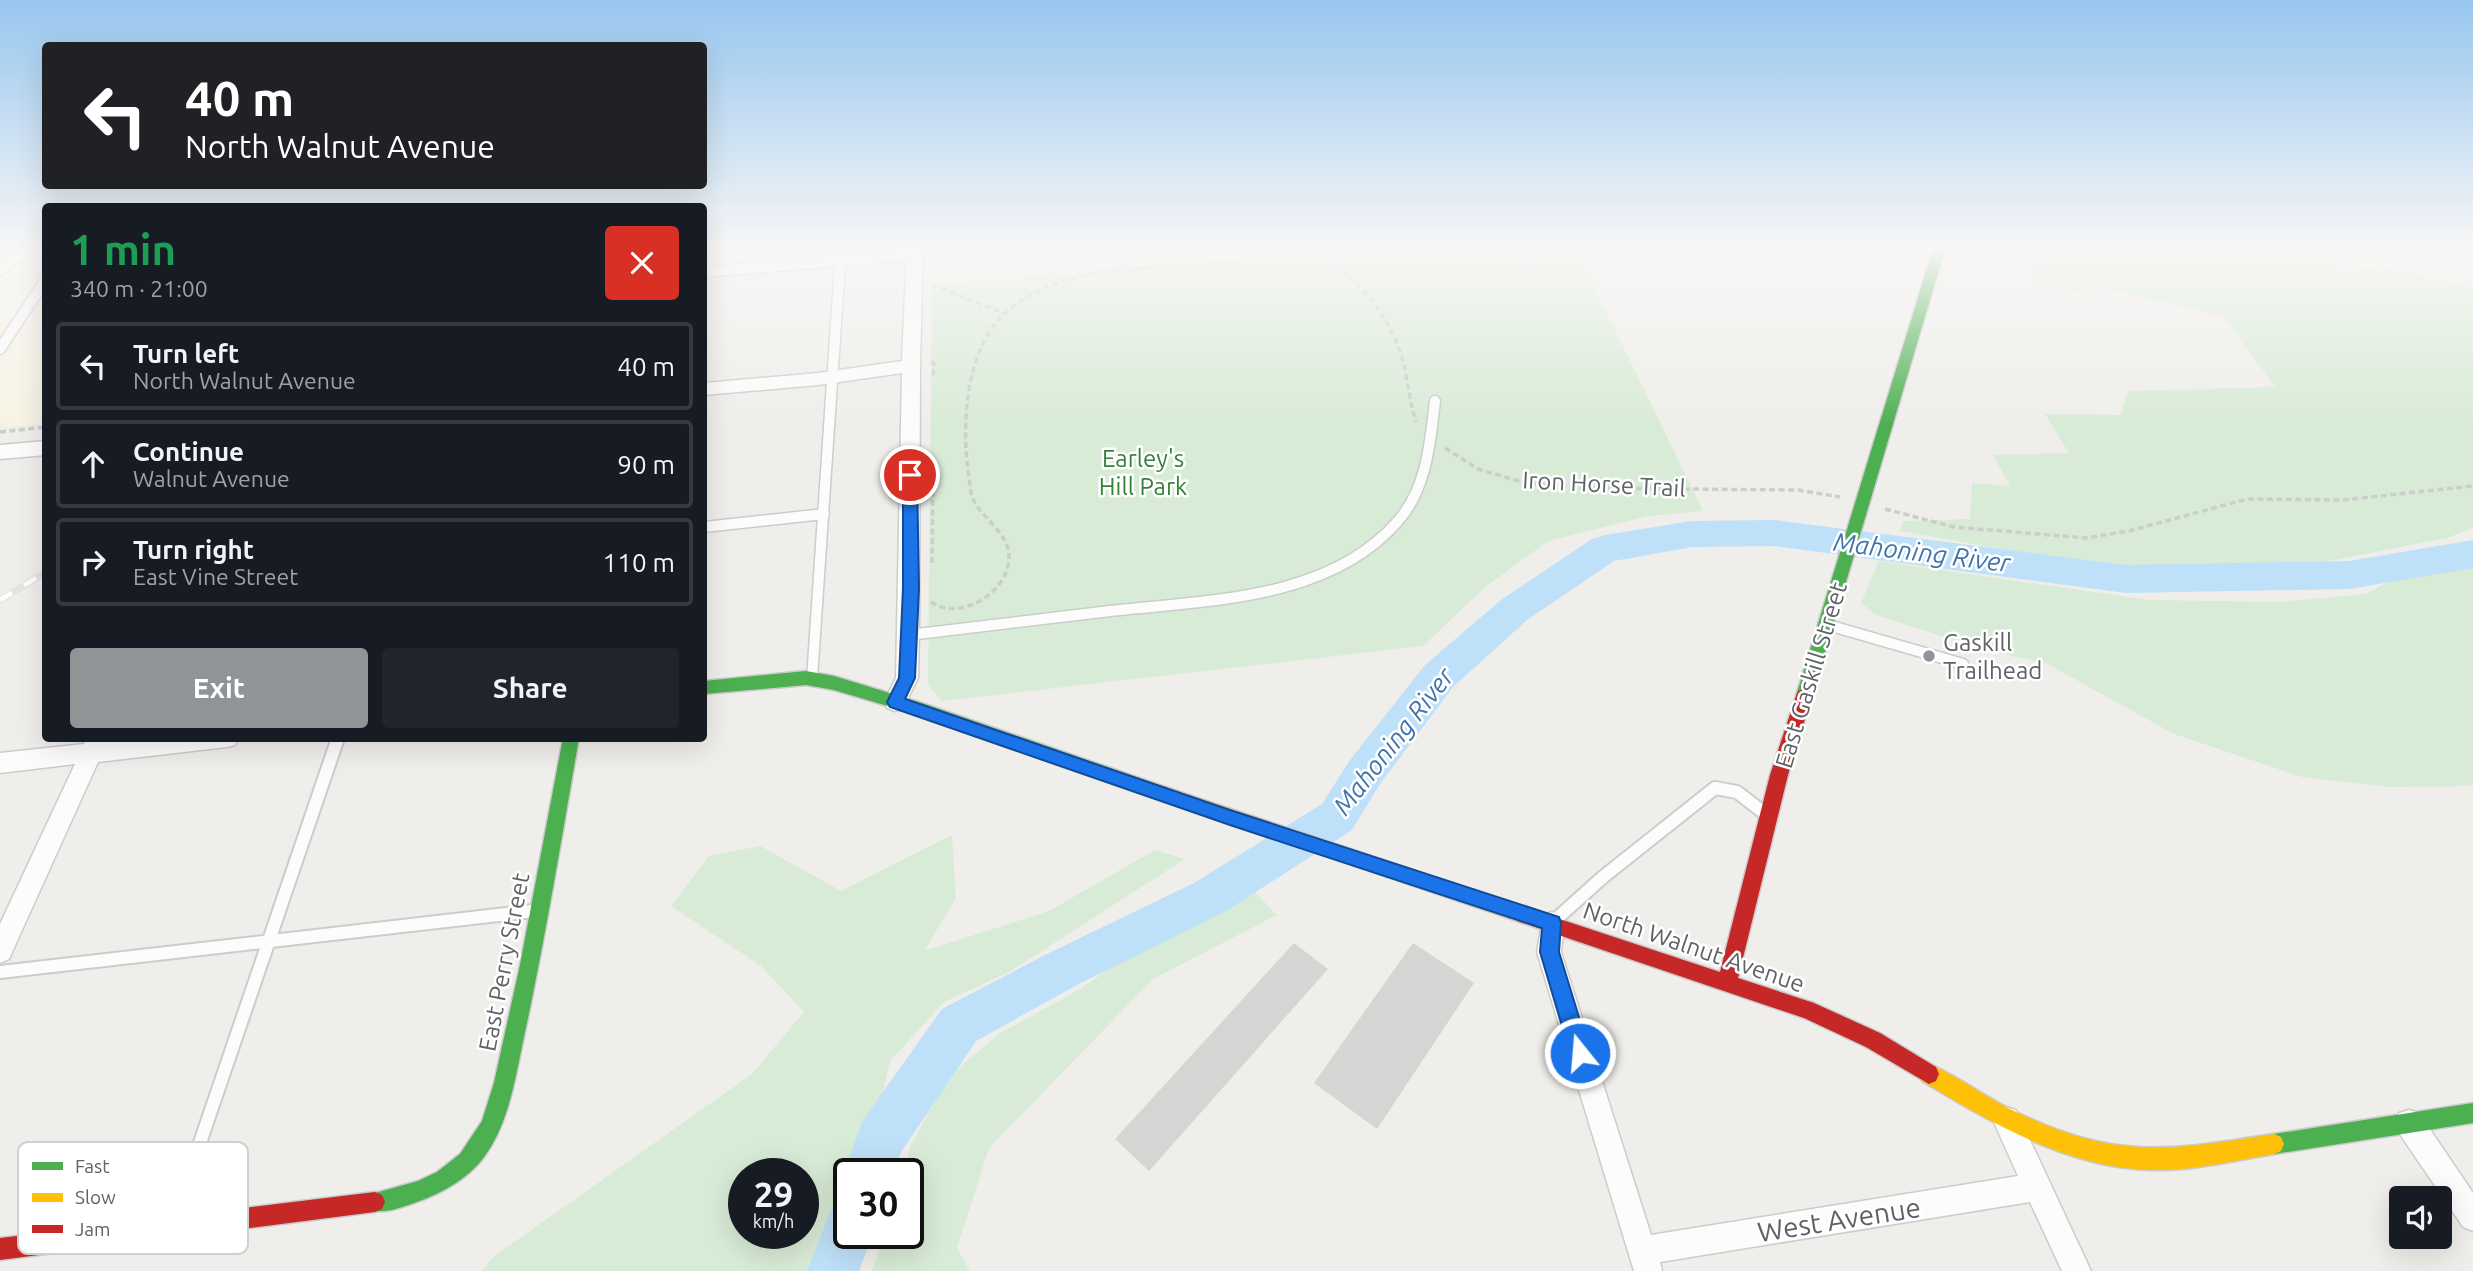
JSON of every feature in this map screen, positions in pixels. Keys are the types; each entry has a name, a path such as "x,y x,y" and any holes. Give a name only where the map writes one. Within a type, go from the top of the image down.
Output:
{"street":[{"path":"895,702 907,678 909,635 913,308"},
{"name":"East Gaskill Street","path":"1727,982 1769,816 1920,308"},
{"path":"707,389 833,377 911,366"},
{"path":"0,452 42,448"},
{"name":"North Walnut Avenue","path":"707,688 786,679 812,679 895,702 1807,1010 1872,1040 2007,1120 2089,1151 2137,1159 2183,1158 2473,1113"},
{"path":"0,763 95,746 161,742"},
{"name":"East Perry Street","path":"248,1219 380,1201 425,1190 461,1168 485,1136 502,1083 516,1024 570,742"},
{"path":"0,951 95,746"},
{"path":"1552,923 1549,952 1644,1261"},
{"path":"2007,1120 2077,1271"},
{"path":"2409,1123 2473,1217"},
{"name":"West Avenue","path":"1644,1261 2037,1187"},
{"path":"0,1249 18,1247"}],"lane":[{"path":"0,349 27,308"},
{"path":"812,679 837,308"},
{"path":"909,635 1264,593 1315,577 1365,552 1401,522 1424,471 1435,401"},
{"path":"707,527 824,514"},
{"path":"1826,625 1963,664"},
{"path":"200,1142 337,742"},
{"path":"1552,923 1603,877 1715,788 1737,792 1769,816"},
{"path":"0,972 268,944 538,910"}],"path":[{"path":"992,308 1006,314"},
{"name":"Iron Horse Trail","path":"931,603 949,609 975,603 1000,584 1008,563 1007,544 972,499 964,443 965,408 983,341 996,323 1016,308"},
{"name":"Iron Horse Trail","path":"1375,308 1392,332 1401,353 1408,398 1416,422 1463,465 1513,479 1553,485 1793,488 1829,494 1863,506 1954,527 2086,538 2129,531 2247,499 2342,500 2473,486"},
{"path":"0,432 42,427"}],"shaded area":[{"path":"0,308 42,308 42,418 39,424 0,427"}],"green space":[{"name":"Earley's Hill Park","path":"932,308 1605,308 1703,511 1648,516 1548,541 1484,588 1423,646 942,701 928,685"},
{"path":"2191,308 2473,308 2473,528 2447,538 2303,566 2155,571 2070,561 1900,531 1903,521 1970,519 1972,483 2010,486 1993,455 2069,453 2045,414 2121,415 2128,391 2275,387 2223,316"},
{"path":"1879,561 2149,600 2281,602 2366,594 2391,580 2473,566 2473,786 2388,787 2302,777 2174,734 2046,663 1985,650 1876,615 1861,603"},
{"path":"952,835 956,898 924,951 1049,911 1155,850 1185,859 1009,972 944,1002 890,1061 879,1110 860,1158 833,1158 833,1228 827,1245 810,1271 482,1271 493,1257 752,1074 804,1012 761,966 671,906 709,856 760,846 841,891"},
{"path":"1254,891 1277,915 1153,979 989,1148 957,1248 970,1271 872,1271 880,1249 924,1249 924,1158 907,1158 911,1145 948,1077 999,1034 1082,988 1139,947"}],"building":[{"path":"1294,943 1328,969 1149,1171 1115,1139"},
{"path":"1413,943 1474,983 1377,1129 1314,1083"}],"waterway":[{"name":"Mahoning River","path":"874,1158 881,1138 959,1025 1061,970 1210,897 1337,817 1365,772 1439,676 1514,610 1605,549 1692,534 1775,533 2126,579 2349,575 2473,554"},
{"name":"Mahoning River","path":"833,1271 841,1249"}],"railway":[{"path":"0,600 42,574"}],"traffic: fast":[{"path":"1804,696 1920,308"},
{"path":"707,688 806,678 834,683 922,710 1171,796"},
{"path":"375,1202 404,1196 444,1179 477,1150 491,1125 500,1097 521,1002 570,742"},
{"path":"2274,1144 2473,1113"}],"traffic: slow":[{"path":"1171,796 1523,915"},
{"path":"1929,1074 2028,1128 2080,1148 2108,1155 2136,1159 2170,1159 2274,1144"}],"traffic: jam":[{"path":"1727,982 1779,775 1804,696"},
{"path":"1523,915 1807,1010 1873,1040 1929,1074"},
{"path":"248,1218 375,1202"},
{"path":"0,1249 18,1247"}],"place":[{"name":"Gaskill Trailhead","path":"1929,656"}],"route":[{"path":"910,475 911,588 907,678 895,702 1230,817 1552,923 1549,952 1580,1053"}]}
